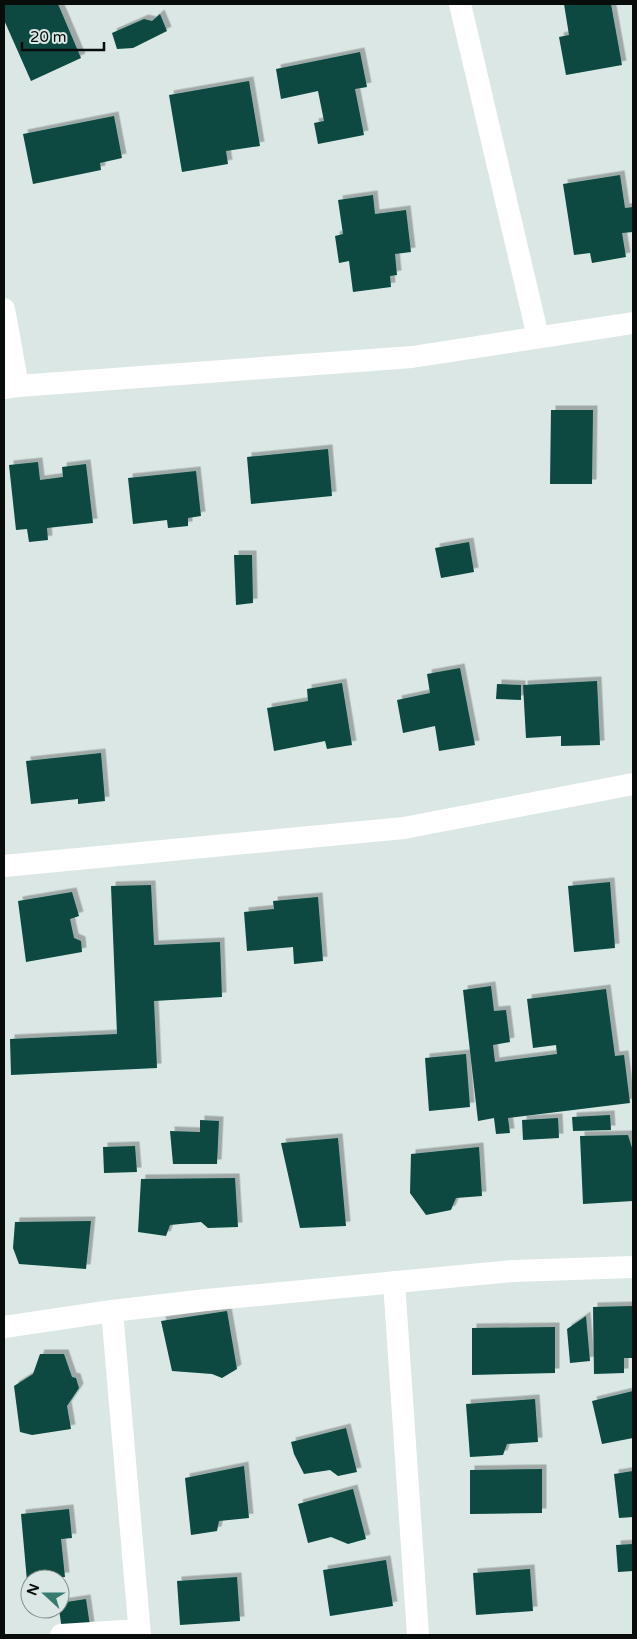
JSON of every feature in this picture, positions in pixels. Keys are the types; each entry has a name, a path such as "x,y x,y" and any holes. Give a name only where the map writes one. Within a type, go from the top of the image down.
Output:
{"street":[{"path":"460,4 538,337"},
{"path":"4,309 11,387 412,358 633,323"},
{"path":"4,866 404,828 633,784"},
{"path":"4,1327 112,1311 513,1270 633,1266"},
{"path":"394,1282 418,1635"},
{"path":"61,1635 140,1633 112,1311"}],"building":[{"path":"4,4 58,4 81,58 31,81 4,20"},
{"path":"564,4 611,4 622,65 566,75 559,37 569,35"},
{"path":"160,14 167,31 133,48 117,49 112,33 144,19 152,21"},
{"path":"360,52 367,87 355,89 364,135 318,144 314,123 324,121 318,91 281,99 276,69"},
{"path":"249,81 260,146 226,151 228,164 182,172 169,95"},
{"path":"114,116 122,158 100,163 101,170 33,184 23,134"},
{"path":"620,175 625,208 633,207 633,232 622,233 626,257 592,263 590,253 574,255 563,184"},
{"path":"373,195 375,214 406,210 411,252 395,254 397,275 390,276 391,287 353,292 349,261 339,263 335,236 343,234 338,200"},
{"path":"551,410 593,410 592,484 550,484"},
{"path":"328,449 332,496 251,504 247,457"},
{"path":"38,462 40,480 63,477 62,467 86,464 93,523 47,528 48,540 29,542 27,529 16,530 9,465"},
{"path":"196,471 201,516 188,518 188,526 168,528 167,520 133,524 128,478"},
{"path":"469,542 474,572 441,578 435,548"},
{"path":"234,555 252,555 253,603 236,605"},
{"path":"460,668 475,745 439,751 435,726 403,733 397,700 430,693 427,674"},
{"path":"597,681 600,745 561,746 561,736 526,738 523,685"},
{"path":"342,683 352,745 327,749 325,741 274,751 267,708 308,701 307,689"},
{"path":"497,684 521,685 521,700 496,699"},
{"path":"101,753 105,801 78,804 78,799 31,804 26,761"},
{"path":"610,882 615,948 574,952 568,886"},
{"path":"151,885 154,945 220,942 222,997 154,1001 157,1068 11,1075 10,1039 117,1034 111,886"},
{"path":"72,892 79,916 70,919 74,938 81,941 82,952 26,962 18,901"},
{"path":"318,897 323,961 294,964 293,947 247,951 244,912 274,909 273,901"},
{"path":"491,986 494,1011 506,1010 510,1042 493,1045 495,1062 557,1054 556,1045 533,1048 527,999 606,989 615,1056 624,1055 630,1103 508,1118 510,1133 496,1134 494,1118 478,1121 463,990"},
{"path":"466,1054 470,1107 429,1111 425,1058"},
{"path":"610,1115 611,1130 573,1131 572,1117"},
{"path":"558,1118 559,1138 523,1140 522,1120"},
{"path":"200,1120 219,1121 217,1164 173,1164 170,1131 200,1132"},
{"path":"628,1135 633,1151 633,1201 583,1204 580,1136"},
{"path":"338,1138 346,1226 300,1228 281,1143"},
{"path":"135,1146 137,1172 104,1173 103,1147"},
{"path":"479,1147 482,1196 456,1198 451,1210 426,1215 410,1193 411,1154"},
{"path":"235,1178 238,1227 208,1228 201,1222 170,1225 166,1236 138,1232 141,1179"},
{"path":"91,1221 86,1269 19,1264 13,1248 15,1222"},
{"path":"632,1306 633,1358 624,1358 624,1373 594,1374 593,1307"},
{"path":"227,1311 237,1369 222,1378 212,1374 172,1371 161,1321"},
{"path":"586,1316 590,1361 570,1363 567,1329"},
{"path":"555,1327 555,1373 472,1375 472,1328"},
{"path":"40,1354 64,1354 72,1377 76,1378 79,1388 67,1406 71,1429 32,1435 20,1432 14,1386 33,1374"},
{"path":"633,1391 633,1438 602,1444 592,1401"},
{"path":"535,1399 538,1442 507,1444 503,1455 470,1457 466,1404"},
{"path":"346,1428 357,1472 338,1476 330,1470 304,1474 294,1454 291,1442"},
{"path":"244,1466 249,1518 219,1521 217,1531 191,1535 185,1478"},
{"path":"542,1469 542,1513 470,1514 470,1470"},
{"path":"633,1471 633,1517 619,1518 614,1474"},
{"path":"353,1489 366,1539 348,1544 331,1537 308,1543 298,1504"},
{"path":"69,1509 72,1538 61,1539 64,1569 26,1569 21,1514"},
{"path":"633,1544 633,1571 618,1572 616,1545"},
{"path":"386,1560 393,1606 330,1616 323,1570"},
{"path":"530,1569 533,1611 476,1615 473,1573"},
{"path":"237,1577 240,1621 180,1625 177,1581"},
{"path":"86,1599 90,1626 62,1630 60,1619 70,1619 70,1601"}]}
